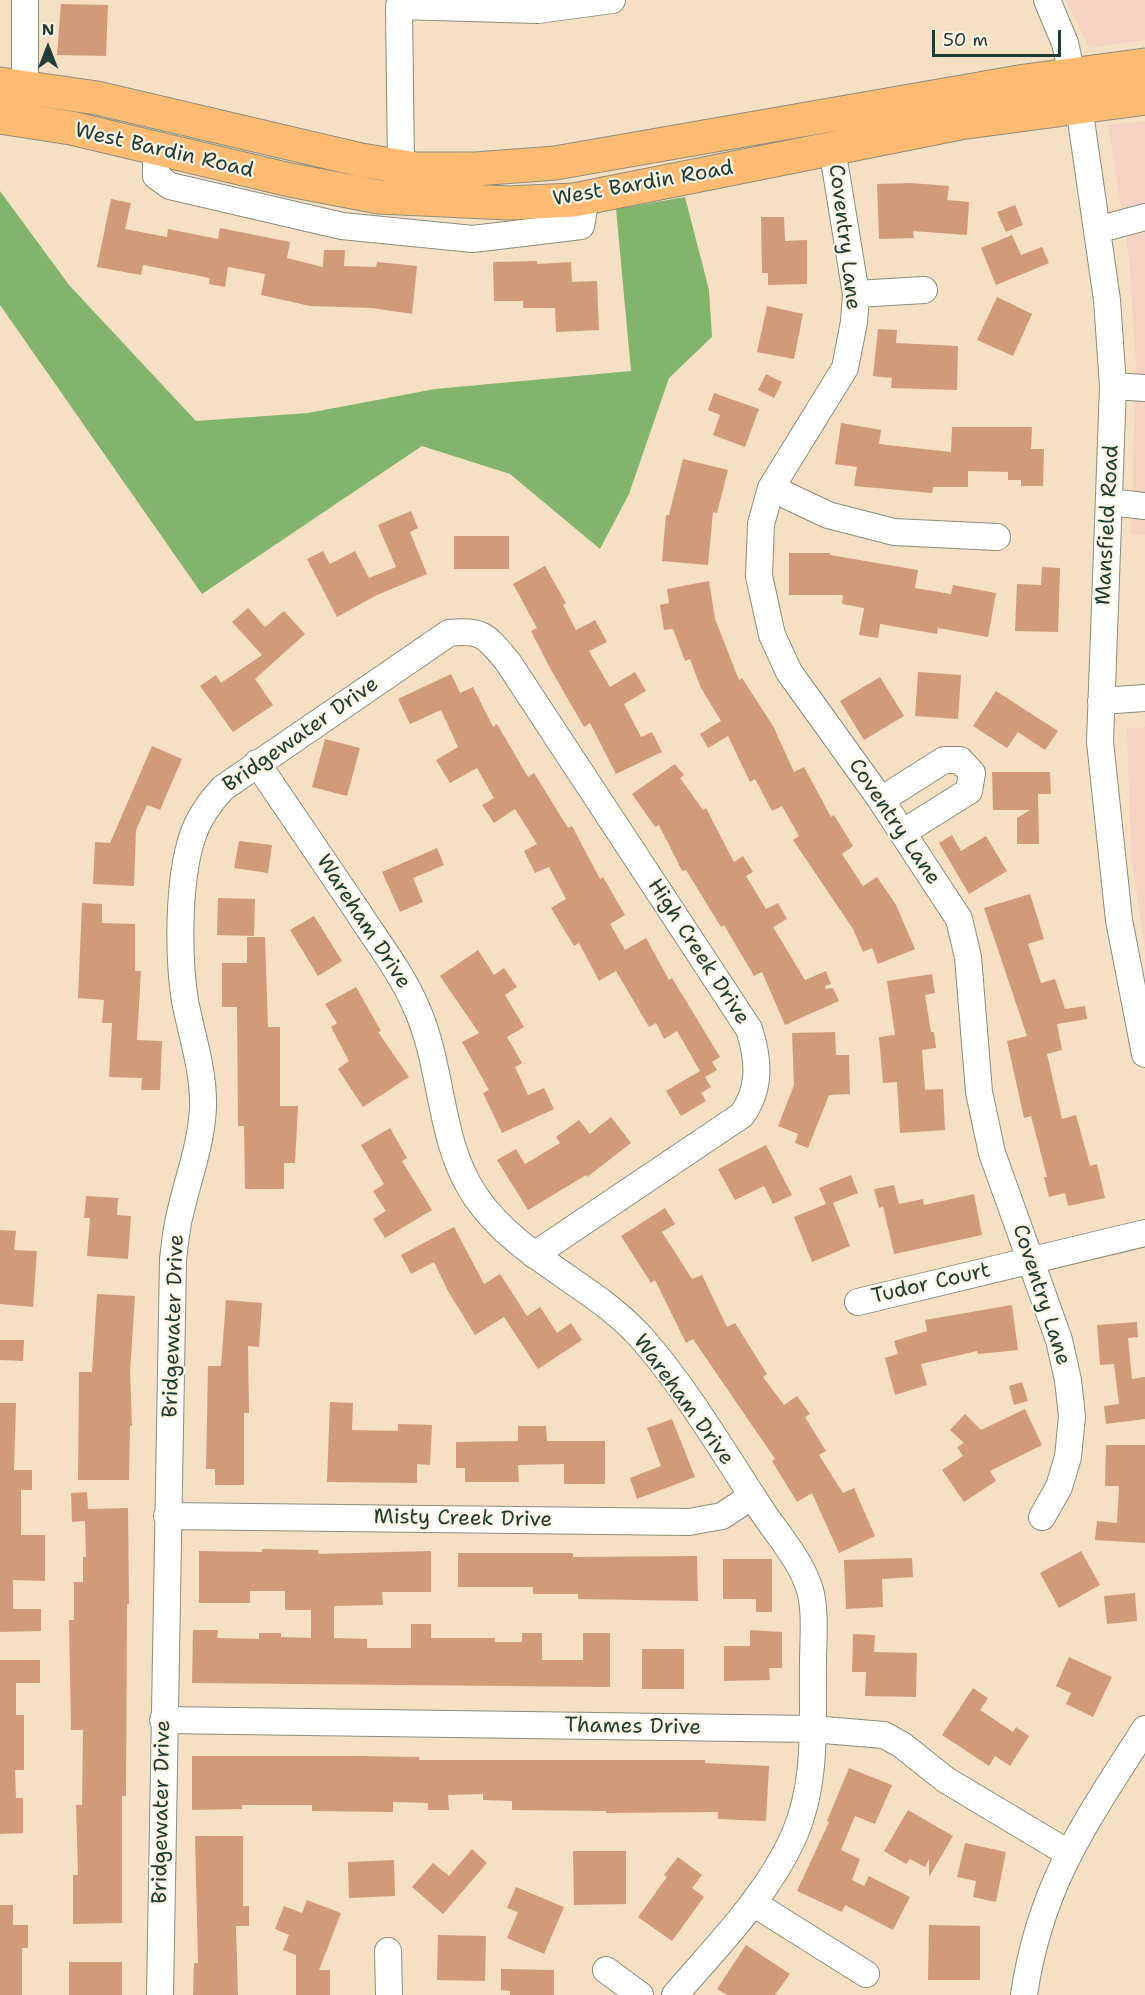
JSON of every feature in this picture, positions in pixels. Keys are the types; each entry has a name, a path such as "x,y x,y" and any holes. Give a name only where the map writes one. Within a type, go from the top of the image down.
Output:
{"main road":[{"name":"West Bardin Road","path":"12,119 71,128 290,180 380,197 508,203 586,198 960,123 1076,91 1145,65"},
{"name":"West Bardin Road","path":"12,85 97,98 401,167 476,170 555,163 1003,85 1145,98"}],"street":[{"path":"12,119 12,85 25,0"},
{"path":"401,167 399,6 538,10 612,0"},
{"name":"Mansfield Road","path":"1047,0 1065,43 1076,91 1107,300 1113,386 1100,742 1109,848 1136,973 1145,1054"},
{"name":"Coventry Lane","path":"832,148 856,294 854,321 845,368 771,488 761,525 759,576 772,635 789,672 881,800 959,919 968,957 979,1092 992,1153 1059,1340 1068,1380 1072,1416 1068,1457 1059,1487 1042,1517"},
{"path":"1097,230 1145,216"},
{"path":"856,294 924,290"},
{"path":"1113,386 1145,388"},
{"path":"771,488 828,515 894,532 997,537"},
{"path":"1110,502 1145,506"},
{"name":"Bridgewater Drive","path":"160,1995 163,1720 173,1259 179,1215 199,1150 203,1107 200,1061 186,1001 181,956 184,876 192,838 204,809 223,788 449,633 471,631"},
{"name":"High Creek Drive","path":"471,631 486,636 508,662 749,1029 755,1048 757,1085 752,1101 742,1115 534,1255"},
{"path":"1101,700 1145,698"},
{"path":"881,800 944,760 960,760 972,773 969,791 902,833"},
{"name":"Wareham Drive","path":"257,763 395,966 418,1011 432,1057 449,1137 461,1174 479,1202 506,1233 598,1299 637,1334 669,1374 752,1496 800,1568 810,1591 813,1620 812,1768 806,1804 792,1840 753,1903 675,1995"},
{"name":"Tudor Court","path":"858,1302 1145,1233"},
{"name":"Misty Creek Drive","path":"167,1516 689,1522 722,1516 752,1496"},
{"name":"Thames Drive","path":"163,1720 812,1729 884,1736 902,1746 946,1780 1068,1853"},
{"path":"1024,1995 1028,1964 1045,1905 1068,1853 1082,1827 1145,1729"},
{"path":"753,1903 866,1974"},
{"path":"388,1951 389,1995"},
{"path":"606,1970 640,1995"}],"shaded area":[{"path":"1066,0 1145,0 1145,40 1089,48"},
{"path":"1145,121 1145,535 1131,535 1136,364 1129,257 1108,125"},
{"path":"1145,727 1145,947 1131,857 1127,729"}],"green space":[{"path":"0,191 69,285 196,421 308,413 435,389 631,371 616,209 685,197 709,290 712,337 669,378 629,494 600,549 510,474 422,446 202,594 0,305"}],"building":[{"path":"61,4 108,5 106,56 57,55"},
{"path":"911,183 949,186 947,200 969,202 967,235 913,231 914,238 879,239 877,184"},
{"path":"111,199 131,203 125,229 167,237 168,229 218,239 220,228 290,242 287,258 323,267 324,250 345,250 344,266 376,267 377,262 417,266 412,314 372,308 310,306 261,295 265,274 228,267 225,287 209,284 210,278 143,265 141,275 97,267"},
{"path":"1015,205 1023,225 1006,232 997,212"},
{"path":"761,217 784,217 785,241 807,240 807,284 768,285 768,273 762,273"},
{"path":"1012,235 1021,255 1042,247 1049,263 996,285 981,248"},
{"path":"537,261 537,264 571,262 572,282 597,281 599,330 556,332 555,308 523,308 523,301 494,301 493,262"},
{"path":"997,297 1032,314 1013,356 977,340"},
{"path":"767,306 803,314 794,359 757,352"},
{"path":"878,329 897,330 896,343 958,346 957,390 891,388 892,378 873,376"},
{"path":"766,374 782,382 774,398 758,390"},
{"path":"714,393 759,409 745,447 713,435 720,415 708,410"},
{"path":"841,423 881,430 879,444 951,452 952,427 1032,427 1031,449 1044,449 1043,486 1021,486 1021,480 1008,480 1008,472 968,471 968,487 933,487 932,493 854,486 857,467 835,464"},
{"path":"683,459 728,470 717,513 713,512 708,565 662,561 666,515 669,515"},
{"path":"411,511 418,528 410,532 427,574 377,595 337,617 307,559 323,551 330,564 355,551 369,578 396,567 378,525"},
{"path":"454,536 509,536 509,569 454,569"},
{"path":"789,553 830,553 830,555 918,570 915,588 951,594 953,585 996,593 988,637 938,628 937,634 880,624 878,638 859,635 864,608 842,604 843,595 789,595"},
{"path":"545,566 566,603 563,605 576,630 595,620 607,642 589,651 610,687 635,672 646,691 624,704 641,737 652,732 662,752 616,774 590,723 584,727 550,668 531,631 537,628 513,584"},
{"path":"1042,567 1060,568 1058,632 1015,631 1017,584 1041,585"},
{"path":"709,581 715,619 739,680 742,678 773,726 794,772 804,767 831,817 834,815 853,846 842,854 863,886 877,877 896,905 915,949 878,964 872,948 863,952 853,929 793,840 799,836 782,806 772,811 755,779 750,782 728,736 708,748 700,734 721,721 701,688 690,659 685,661 673,629 664,630 660,605 669,603 667,589"},
{"path":"248,608 265,627 284,611 305,634 255,679 273,705 233,732 200,686 216,675 221,683 262,655 232,622"},
{"path":"918,672 961,675 958,719 915,716"},
{"path":"451,674 460,693 473,687 493,727 497,724 528,777 534,773 568,828 572,826 600,879 603,877 625,915 610,924 625,950 646,938 669,980 672,978 720,1057 712,1062 717,1070 705,1077 711,1087 701,1093 706,1101 681,1116 666,1091 700,1071 677,1031 664,1039 656,1023 649,1027 616,971 599,981 579,943 574,946 551,908 566,899 549,867 535,873 524,851 537,844 515,809 494,823 482,805 494,798 477,768 450,783 436,760 458,747 441,710 410,724 398,699"},
{"path":"880,677 904,716 864,740 840,701"},
{"path":"996,691 1058,731 1045,750 1018,732 1007,748 973,726"},
{"path":"325,739 360,748 347,796 312,787"},
{"path":"152,746 182,759 160,810 147,805 136,830 134,886 93,884 95,842 110,843"},
{"path":"675,764 684,775 680,778 703,810 706,808 734,862 743,856 753,872 746,876 766,909 778,903 787,919 773,927 805,980 826,971 831,984 825,986 826,989 833,988 839,1001 785,1025 762,972 754,976 724,925 721,927 686,870 682,871 659,825 655,827 632,794"},
{"path":"992,772 1050,772 1051,794 1038,794 1039,844 1017,844 1017,818 1030,810 993,810"},
{"path":"952,835 961,851 986,836 1007,871 969,894 939,843"},
{"path":"239,841 272,845 268,873 234,868"},
{"path":"437,848 444,865 413,878 423,902 400,912 382,872"},
{"path":"1030,894 1044,939 1028,944 1041,983 1055,979 1065,1009 1085,1006 1087,1019 1057,1024 1062,1050 1047,1054 1062,1119 1076,1115 1090,1166 1097,1164 1105,1198 1068,1206 1065,1193 1049,1197 1044,1177 1047,1177 1031,1116 1024,1118 1007,1041 1027,1036 984,908"},
{"path":"218,898 255,899 254,936 217,935"},
{"path":"82,903 102,904 102,923 135,924 135,971 141,971 137,1040 162,1041 160,1090 141,1090 142,1078 109,1077 112,1023 102,1023 104,1000 78,998"},
{"path":"314,916 342,961 318,976 290,930"},
{"path":"247,937 265,937 268,1027 280,1027 280,1106 298,1106 295,1163 284,1163 284,1189 245,1189 244,1126 238,1126 237,1007 222,1007 222,963 247,963"},
{"path":"478,950 494,975 504,968 517,987 505,995 524,1027 507,1037 522,1063 515,1067 528,1095 544,1088 554,1109 502,1133 483,1093 489,1090 462,1042 479,1033 440,976"},
{"path":"932,974 935,993 925,995 936,1048 922,1050 925,1090 943,1089 945,1130 900,1133 897,1082 883,1083 879,1037 895,1035 887,981"},
{"path":"356,987 381,1031 378,1032 409,1077 363,1107 338,1069 349,1061 331,1027 337,1023 325,1004"},
{"path":"835,1032 836,1055 849,1055 850,1094 829,1095 808,1148 795,1143 798,1134 778,1126 794,1085 792,1033"},
{"path":"611,1117 631,1143 587,1177 586,1175 528,1210 497,1160 516,1149 525,1164 560,1143 556,1137 579,1120 590,1134"},
{"path":"390,1128 407,1158 402,1161 432,1210 385,1238 373,1219 386,1211 373,1191 384,1184 361,1145"},
{"path":"766,1145 792,1195 773,1204 764,1186 735,1200 718,1169"},
{"path":"851,1175 858,1193 833,1203 850,1246 812,1262 794,1217 826,1204 819,1188"},
{"path":"894,1185 899,1204 923,1199 924,1205 974,1194 982,1235 894,1254 883,1206 879,1208 874,1189"},
{"path":"86,1196 118,1198 117,1215 131,1216 128,1259 87,1256 90,1218 84,1218"},
{"path":"665,1208 675,1224 662,1232 692,1279 702,1275 727,1327 735,1323 767,1374 763,1377 784,1405 797,1396 810,1414 805,1417 826,1451 819,1455 843,1493 854,1488 875,1536 839,1553 812,1493 797,1502 772,1461 775,1459 693,1339 686,1343 655,1280 651,1283 621,1236"},
{"path":"454,1227 484,1284 500,1274 527,1316 540,1307 557,1333 571,1323 582,1340 538,1369 504,1317 475,1335 448,1291 434,1262 411,1274 401,1255"},
{"path":"0,1230 16,1231 14,1250 37,1251 33,1307 0,1304"},
{"path":"97,1294 135,1296 130,1372 132,1426 130,1426 129,1480 78,1480 79,1372 92,1372"},
{"path":"226,1300 262,1303 259,1347 248,1346 249,1413 244,1413 244,1485 215,1485 215,1469 206,1469 208,1366 221,1366"},
{"path":"1012,1305 1018,1350 978,1354 977,1351 921,1364 927,1385 895,1395 885,1358 898,1354 894,1341 927,1331 925,1320"},
{"path":"1137,1322 1138,1337 1128,1338 1132,1379 1145,1377 1145,1419 1106,1424 1104,1406 1119,1404 1114,1364 1100,1365 1097,1325"},
{"path":"0,1340 24,1340 23,1361 0,1360"},
{"path":"1022,1382 1028,1401 1014,1405 1009,1386"},
{"path":"330,1402 353,1403 352,1430 398,1431 398,1424 432,1425 430,1465 417,1464 417,1483 327,1482"},
{"path":"0,1403 16,1403 14,1470 32,1470 32,1490 21,1490 21,1535 45,1535 45,1581 13,1580 13,1609 41,1609 41,1631 0,1632"},
{"path":"1025,1409 1042,1445 990,1471 996,1481 964,1502 942,1470 963,1456 957,1447 964,1443 950,1430 965,1414 981,1430"},
{"path":"672,1419 695,1477 637,1499 630,1478 661,1466 647,1428"},
{"path":"518,1426 546,1426 547,1441 605,1441 605,1484 564,1484 564,1464 518,1465 519,1482 465,1482 465,1468 456,1468 456,1442 518,1441"},
{"path":"1106,1445 1145,1445 1145,1543 1095,1540 1097,1521 1117,1523 1119,1486 1105,1486"},
{"path":"87,1492 88,1509 128,1508 129,1604 127,1604 126,1796 122,1796 122,1923 73,1924 73,1875 78,1875 76,1805 82,1805 83,1730 71,1730 69,1620 74,1620 74,1582 83,1582 83,1557 86,1557 85,1521 72,1522 71,1493"},
{"path":"262,1549 318,1550 318,1554 431,1551 431,1592 382,1592 383,1605 334,1606 334,1638 367,1639 367,1648 411,1648 411,1624 431,1624 431,1638 495,1638 495,1642 522,1642 522,1633 542,1633 542,1660 583,1660 583,1633 610,1633 610,1687 192,1683 193,1630 218,1630 217,1638 259,1639 259,1633 281,1633 281,1637 311,1638 311,1610 285,1610 285,1591 250,1591 250,1603 199,1603 199,1551 262,1552"},
{"path":"1081,1551 1100,1585 1059,1608 1040,1573"},
{"path":"458,1553 573,1553 573,1557 697,1556 698,1601 578,1599 578,1594 533,1594 533,1587 458,1587"},
{"path":"912,1558 913,1577 882,1579 883,1607 846,1609 844,1560"},
{"path":"723,1559 772,1559 772,1612 756,1612 756,1599 723,1599"},
{"path":"1135,1593 1137,1621 1107,1624 1104,1596"},
{"path":"750,1630 782,1632 782,1668 769,1668 770,1680 724,1681 724,1646 750,1646"},
{"path":"853,1634 875,1635 874,1652 917,1653 916,1697 865,1696 866,1672 852,1672"},
{"path":"642,1649 684,1649 684,1689 642,1689"},
{"path":"1069,1657 1112,1677 1093,1717 1066,1704 1071,1693 1056,1686"},
{"path":"0,1660 40,1660 40,1683 16,1683 16,1715 24,1715 24,1770 15,1770 16,1798 23,1798 23,1833 0,1834"},
{"path":"973,1688 988,1698 980,1710 1013,1732 1016,1727 1029,1736 1010,1766 995,1756 989,1766 942,1735"},
{"path":"192,1756 419,1757 419,1760 705,1760 705,1763 769,1766 766,1821 718,1819 718,1812 606,1813 606,1811 512,1810 512,1801 483,1800 483,1794 448,1795 449,1810 428,1810 428,1803 393,1802 393,1812 312,1811 312,1805 242,1805 242,1809 192,1810"},
{"path":"849,1768 892,1785 875,1824 855,1816 841,1850 860,1859 852,1880 864,1886 869,1876 910,1897 893,1930 845,1905 842,1912 797,1891 829,1822 827,1821"},
{"path":"908,1810 953,1836 929,1877 929,1859 925,1867 910,1859 906,1864 884,1851"},
{"path":"195,1836 243,1836 243,1906 249,1906 249,1926 236,1926 238,1995 193,1995 194,1963 198,1963"},
{"path":"965,1843 1006,1852 996,1902 973,1897 976,1881 957,1877"},
{"path":"472,1849 487,1863 443,1914 412,1887 433,1863 449,1876"},
{"path":"573,1851 626,1851 626,1904 574,1905"},
{"path":"678,1857 702,1875 692,1888 704,1897 672,1941 638,1917 667,1877 664,1875"},
{"path":"394,1860 395,1896 349,1898 348,1862"},
{"path":"516,1887 564,1907 544,1954 507,1938 518,1912 507,1908"},
{"path":"307,1900 341,1913 319,1970 330,1970 330,1995 296,1995 296,1955 283,1950 289,1935 275,1929 284,1906 302,1913"},
{"path":"0,1905 13,1905 13,1925 28,1925 28,1948 22,1948 22,1995 0,1995"},
{"path":"929,1925 980,1926 980,1980 928,1980"},
{"path":"438,1935 486,1936 485,1981 437,1980"},
{"path":"746,1945 790,1974 775,1995 727,1995 717,1989"},
{"path":"69,1962 122,1962 122,1995 69,1995"},
{"path":"501,1969 554,1970 554,1995 510,1995 510,1991 501,1990"}]}
